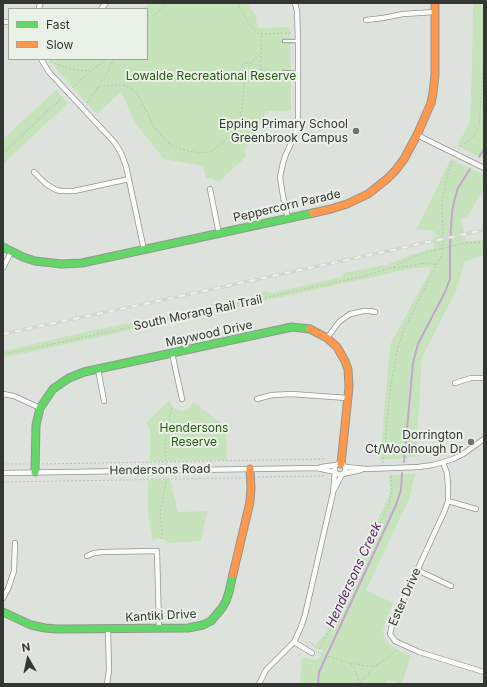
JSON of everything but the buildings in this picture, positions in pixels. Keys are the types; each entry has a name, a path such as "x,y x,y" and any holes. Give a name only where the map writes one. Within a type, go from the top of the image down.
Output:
{"street":[{"path":"288,219 280,177 286,154 297,130 298,41 297,11 295,3"},
{"name":"Peppercorn Parade","path":"3,247 11,252 35,261 61,264 82,263 288,219 341,206 368,194 383,183 404,159 417,135 428,109 434,89 435,75 434,3"},
{"path":"366,20 402,14 435,12"},
{"path":"42,60 50,72 118,147 124,160 144,250"},
{"path":"417,135 484,168"},
{"path":"34,172 46,184 61,191 74,191 128,179"},
{"path":"210,189 219,234"},
{"path":"3,268 11,252"},
{"path":"327,338 339,322 350,314 364,310 375,312"},
{"name":"Maywood Drive","path":"36,472 36,425 40,408 53,389 62,382 78,374 98,369 292,327 310,329 327,338 336,347 345,360 349,379 341,465"},
{"path":"172,353 182,399"},
{"path":"98,369 104,401"},
{"path":"455,383 471,378 484,378"},
{"path":"3,394 14,396 40,408"},
{"path":"257,399 272,395 292,394 348,398"},
{"path":"335,472 339,475 367,469 425,467 444,463 463,454 484,439"},
{"name":"Ester Drive","path":"444,463 448,480 448,501 390,632 391,636 395,640 419,652 484,672"},
{"path":"259,684 266,670 294,642 301,627 333,493 334,467 341,465 345,471 333,493"},
{"name":"Hendersons Road","path":"3,473 317,468 341,465 367,469"},
{"name":"Hendersons Road","path":"317,468 335,472"},
{"name":"Kantiki Drive","path":"3,612 31,625 57,629 188,628 203,625 211,621 222,608 229,592 250,502 250,469"},
{"path":"448,501 476,509"},
{"path":"3,598 8,589 14,571 15,543"},
{"path":"87,556 94,553 103,552 157,551 159,628"},
{"path":"417,570 451,586"},
{"path":"107,684 109,670 108,629"},
{"path":"294,642 312,653"}],"lane":[{"path":"284,41 298,41"},
{"path":"284,72 298,73"}],"path":[{"path":"148,21 168,3"},
{"path":"237,3 250,25 261,35"},
{"path":"261,35 291,33"},
{"path":"261,35 261,78 292,79"},
{"path":"383,461 391,384 398,348 404,330 436,265 442,257 442,208 449,168 460,147 474,136 479,125 484,48"},
{"path":"97,89 101,86 111,85 122,85 131,88 138,95 154,127 168,143 178,148 194,152 208,152 218,147 232,135 240,123 244,80 242,75 242,64 251,63 261,54"},
{"path":"3,153 105,60"},
{"path":"87,103 107,73 114,60"},
{"path":"50,62 76,70 91,71"},
{"path":"261,70 269,70"},
{"name":"South Morang Rail Trail","path":"392,268 413,257 435,250 466,243 484,242"},
{"name":"South Morang Rail Trail","path":"3,354 359,277 392,268 428,263 436,265"},
{"path":"376,665 367,666 350,663 321,654 318,650 332,626 388,504 392,491 391,473"},
{"path":"359,684 376,665 387,659 397,649"},
{"path":"350,663 358,678 359,684"}],"green space":[{"name":"Lowalde Recreational Reserve","path":"149,3 246,3 256,15 257,28 290,27 291,111 267,111 245,148 246,157 218,182 212,178 206,178 203,166 164,159 136,124 121,92 97,114 50,60 148,60 148,8 143,8"},
{"path":"473,3 484,3 484,159 457,146 469,124 470,119"},
{"path":"56,90 68,103 3,164 3,139"},
{"path":"451,159 484,175 484,189 467,217 462,218 461,220 466,241 484,240 484,255 464,262 457,289 422,357 416,457 380,460 390,345 430,271 429,267 409,269 3,358 3,351 250,297 266,291 271,293 342,277 343,273 386,265 410,255 434,248 433,238 436,237 434,231 417,229"},
{"name":"Hendersons Reserve","path":"170,400 175,409 182,411 190,407 193,402 226,427 227,460 150,461 150,431 147,422"},
{"path":"415,474 409,499 366,590 393,603 385,621 383,630 385,639 390,645 411,656 402,684 388,680 386,684 300,684 302,657 316,660 321,657 323,650 317,648 315,645 325,634 387,499 390,492 389,475"},
{"path":"148,480 170,480 178,512 207,511 201,541 169,543 161,538 152,540 148,512"}],"waterway":[{"name":"Hendersons Creek","path":"479,157 484,149"},
{"name":"Hendersons Creek","path":"404,462 413,363 418,344 445,292 450,279 452,212 458,188 470,169"},
{"name":"Hendersons Creek","path":"318,684 319,672 396,505 401,490 402,473"}],"railway":[{"path":"3,334 484,230"}],"traffic: fast":[{"path":"3,247 35,261 61,264 82,263 313,213"},
{"path":"35,472 36,425 40,408 53,389 69,378 84,372 292,327 310,329"},
{"path":"3,612 31,625 45,628 188,628 203,625 211,621 222,608 229,592 233,574"}],"traffic: slow":[{"path":"313,213 347,204 368,194 387,179 404,159 417,135 431,103 433,93 435,75 435,3"},
{"path":"310,329 327,338 337,347 348,369 349,387 341,464"},
{"path":"233,574 250,502 250,469"}],"place":[{"name":"Epping Primary School Greenbrook Campus","path":"356,131"},
{"name":"Dorrington Ct/Woolnough Dr","path":"471,442"}]}
